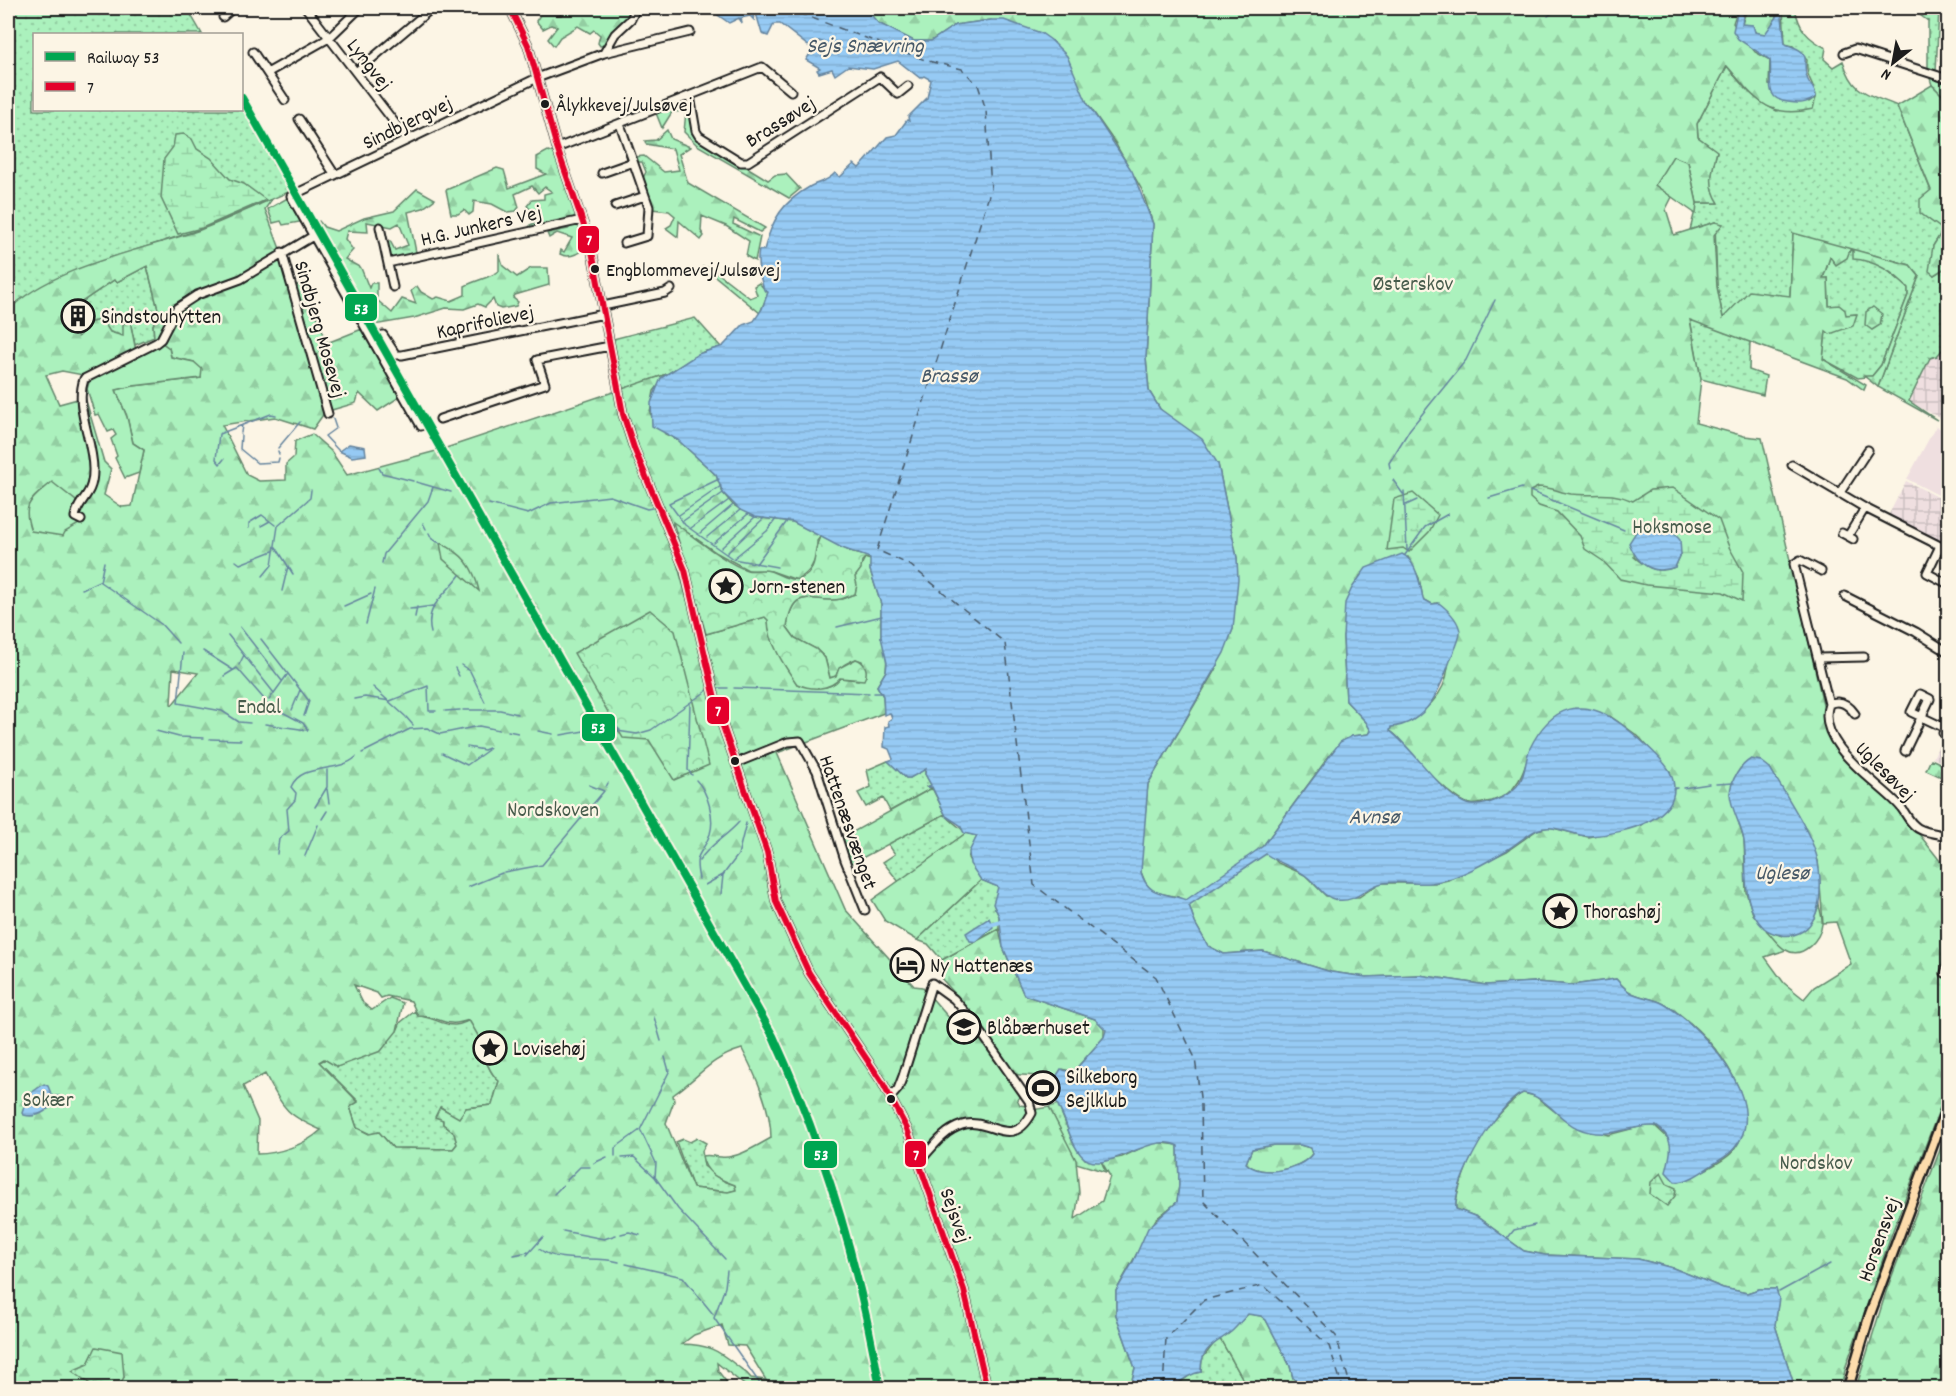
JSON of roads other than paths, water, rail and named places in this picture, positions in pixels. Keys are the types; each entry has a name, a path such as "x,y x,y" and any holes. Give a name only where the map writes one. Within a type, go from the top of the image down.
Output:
{"main road":[{"name":"Horsensvej","path":"1848,1389 1870,1314 1948,1104"}],"street":[{"path":"223,17 233,8"},
{"name":"Lyngvej","path":"306,8 408,140"},
{"path":"267,73 330,38 360,8"},
{"path":"356,72 432,8"},
{"name":"Sejsvej","path":"510,8 525,36 557,148 591,246 618,393 634,448 682,561 719,715 766,846 776,902 816,986 891,1097 920,1161 963,1290 987,1389"},
{"path":"604,53 615,34 632,19 636,8"},
{"name":"Sindbjergvej","path":"291,196 537,78 604,53 690,32"},
{"path":"1844,53 1855,49 1948,79"},
{"path":"253,52 285,100"},
{"path":"557,148 762,67 791,91"},
{"name":"Brassøvej","path":"690,96 696,131 699,135 741,162 748,162 880,77 898,94 908,87"},
{"path":"299,119 335,175"},
{"path":"620,124 649,207 647,236 624,243"},
{"path":"602,173 633,162"},
{"name":"Sindbjerg Mosevej","path":"291,196 422,426"},
{"path":"615,206 645,196"},
{"name":"H.G. Junkers Vej","path":"388,263 582,220"},
{"path":"380,227 393,287"},
{"name":"Sindbjerg Mosevej","path":"81,520 75,517 76,508 87,499 92,485 93,469 83,410 84,379 156,343 161,339 177,308 197,294 240,279 282,252 313,236"},
{"name":"Sindbjerg Mosevej","path":"282,252 328,414"},
{"path":"603,310 665,293 671,289"},
{"name":"Kaprifolievej","path":"383,335 396,355 402,355 603,310"},
{"path":"440,419 545,384 537,360 610,345"},
{"path":"1839,494 1869,450"},
{"path":"1792,465 1839,494 1948,550"},
{"path":"1848,536 1865,508"},
{"path":"1940,546 1927,573 1948,584"},
{"name":"Uglesøvej","path":"1821,571 1805,561 1800,560 1794,564 1805,613 1819,658 1829,704 1827,710 1833,737 1844,754 1899,804 1914,825 1948,837"},
{"path":"1845,596 1916,632 1948,652"},
{"path":"1819,658 1864,657"},
{"name":"Uglesøvej","path":"1829,704 1844,703 1855,714"},
{"path":"1905,751 1921,717 1945,728"},
{"name":"Hattenæsvænget","path":"736,763 788,742 800,741 813,760 860,905 865,910"},
{"path":"1946,972 1948,964"},
{"path":"891,1097 898,1089 903,1076 932,983 954,999 973,1021 1029,1101 1032,1113 1017,1129 1004,1133 986,1126 964,1124 944,1134 920,1161"}],"water":[{"name":"Brassø","path":"713,8 865,8 878,23 914,41 931,41 955,25 991,20 1004,20 1041,33 1067,56 1087,103 1132,171 1153,224 1146,358 1149,391 1160,409 1202,439 1218,464 1237,558 1238,579 1233,629 1224,653 1148,784 1141,872 1148,886 1153,890 1186,900 1263,846 1340,742 1352,736 1369,734 1371,731 1366,722 1346,701 1343,637 1345,603 1366,568 1402,554 1414,567 1423,599 1432,604 1439,603 1446,609 1455,619 1460,632 1443,681 1431,702 1415,719 1391,727 1390,731 1452,795 1462,802 1478,805 1508,794 1520,782 1530,748 1538,733 1558,714 1569,709 1594,710 1607,715 1655,753 1667,767 1674,788 1671,801 1663,812 1635,827 1619,832 1583,836 1544,828 1533,832 1507,850 1455,877 1431,883 1383,883 1371,887 1356,897 1344,900 1327,896 1306,876 1266,854 1189,905 1195,923 1208,946 1224,954 1263,951 1331,972 1366,977 1419,975 1486,985 1535,982 1572,985 1616,979 1630,992 1660,1002 1682,1017 1718,1054 1733,1077 1743,1100 1745,1122 1738,1143 1720,1160 1687,1180 1675,1182 1666,1172 1670,1152 1669,1141 1656,1126 1636,1127 1608,1133 1588,1132 1570,1124 1538,1098 1523,1093 1501,1111 1479,1144 1461,1181 1456,1209 1477,1217 1524,1251 1545,1255 1638,1259 1673,1268 1723,1288 1747,1293 1759,1289 1776,1289 1779,1298 1775,1325 1795,1388 1305,1388 1293,1378 1290,1366 1266,1320 1261,1316 1248,1314 1231,1332 1206,1352 1201,1364 1201,1372 1191,1375 1177,1385 1181,1388 1130,1388 1135,1368 1116,1315 1116,1291 1133,1262 1148,1228 1177,1202 1178,1146 1166,1143 1153,1144 1101,1162 1090,1161 1075,1147 1053,1094 1050,1077 1056,1077 1061,1069 1069,1072 1075,1070 1104,1037 1106,1030 1095,1019 1024,995 1003,947 999,916 993,904 998,887 981,880 970,864 969,852 977,836 964,833 960,825 946,816 932,787 927,787 931,785 925,774 926,769 906,778 888,761 893,759 889,749 884,747 885,727 889,726 888,721 892,718 890,713 884,715 883,696 877,686 886,671 887,663 881,637 881,604 870,570 870,558 842,548 793,522 755,517 740,510 723,493 716,475 678,440 652,426 651,403 661,378 698,354 723,346 743,325 754,321 762,309 768,292 764,290 760,275 759,250 764,250 775,221 785,205 801,192 835,173 840,177 854,164 859,168 887,137 896,135 907,120 909,121 908,117 927,98 931,80 924,76 920,78 898,61 873,69 848,66 835,75 832,69 819,73 817,70 820,68 806,60 815,46 838,54 839,51 819,41 811,47 780,24 774,24 768,36 762,34 756,13 753,15 754,20 750,16 741,18 742,23 739,18 729,23 715,13","holes":["1274,1145 1300,1145 1311,1148 1312,1154 1307,1160 1290,1168 1261,1170 1252,1168 1246,1163 1252,1149"]},
{"path":"1738,8 1747,8 1744,10 1742,24 1753,25 1755,32 1765,34 1777,17 1776,8 1781,8 1785,44 1804,54 1806,73 1816,97 1809,101 1792,103 1775,97 1770,87 1770,60 1738,39 1733,31"},
{"path":"349,444 365,447 366,455 352,457 339,451"},
{"path":"1655,525 1670,529 1680,540 1681,554 1675,567 1653,569 1641,562 1632,550 1629,543 1636,532"},
{"name":"Uglesø","path":"1751,759 1761,761 1770,768 1805,827 1818,862 1820,891 1817,912 1807,928 1795,935 1781,935 1764,928 1756,919 1748,898 1744,841 1730,793 1737,773"},
{"path":"989,918 993,927 976,942 970,941 966,933"},
{"name":"Sokær","path":"44,1084 48,1086 52,1096 59,1096 40,1114 24,1115 22,1113 28,1095"}],"waterway":[{"path":"1548,16 1560,8"},
{"path":"1390,468 1389,463 1410,429 1466,360 1495,300"},
{"path":"224,459 220,464 216,459 219,434 271,414 276,415"},
{"path":"333,419 336,428 325,436 339,451"},
{"path":"278,448 300,422"},
{"path":"241,433 242,425"},
{"path":"241,435 240,449 257,463 278,462 279,458"},
{"path":"379,468 382,473 413,481"},
{"path":"719,479 669,503 685,525 733,559 777,567"},
{"path":"1393,480 1403,494"},
{"path":"416,482 451,492"},
{"path":"455,483 467,502"},
{"path":"679,515 721,486"},
{"path":"382,563 384,554 428,501 433,487"},
{"path":"1489,498 1522,488"},
{"path":"263,576 272,565 278,526 310,498 311,490"},
{"path":"1404,491 1407,550"},
{"path":"1530,491 1624,530"},
{"path":"683,521 723,493"},
{"path":"489,504 528,514 551,503 610,496 647,509 652,508"},
{"path":"691,528 729,500"},
{"path":"1406,505 1417,500"},
{"path":"700,533 733,505"},
{"path":"707,537 740,510"},
{"path":"714,543 748,514"},
{"path":"1405,555 1425,527 1448,514"},
{"path":"249,528 249,523 262,515 275,525"},
{"path":"721,548 755,517"},
{"path":"727,553 764,518"},
{"path":"734,558 767,531 776,519"},
{"path":"756,564 788,520"},
{"path":"261,526 270,521"},
{"path":"423,523 426,529"},
{"path":"429,533 432,539 440,543"},
{"path":"276,547 293,574"},
{"path":"236,561 240,564 273,551"},
{"path":"100,582 104,562"},
{"path":"282,591 288,566"},
{"path":"431,633 430,615 433,608 460,575"},
{"path":"82,589 99,581"},
{"path":"100,582 161,624 178,643"},
{"path":"366,624 375,589"},
{"path":"344,606 371,594"},
{"path":"410,609 433,606"},
{"path":"415,617 417,607"},
{"path":"837,627 882,616"},
{"path":"240,627 282,681"},
{"path":"228,635 274,693"},
{"path":"261,639 309,701 304,716"},
{"path":"203,651 233,670"},
{"path":"183,653 178,703 222,711 239,722 250,723"},
{"path":"239,665 244,655"},
{"path":"461,665 470,671 485,702"},
{"path":"224,676 237,668 264,699"},
{"path":"455,668 459,676"},
{"path":"269,700 287,675"},
{"path":"354,699 365,697 390,701 428,686 429,711 436,711"},
{"path":"373,687 405,716"},
{"path":"717,688 728,688"},
{"path":"734,688 869,693"},
{"path":"292,710 300,690"},
{"path":"617,731 637,734 651,730 708,690"},
{"path":"874,693 882,693"},
{"path":"690,703 688,770 692,775"},
{"path":"267,704 303,723 308,730"},
{"path":"445,711 460,710"},
{"path":"463,710 500,710 518,714"},
{"path":"585,710 598,735"},
{"path":"406,717 413,725"},
{"path":"612,723 620,730"},
{"path":"265,724 307,730"},
{"path":"362,753 410,729 427,728 440,734 479,726 499,730"},
{"path":"561,735 590,730"},
{"path":"156,731 179,737 204,738"},
{"path":"508,731 518,733"},
{"path":"538,731 553,734"},
{"path":"210,739 241,740"},
{"path":"467,747 484,750 489,748"},
{"path":"442,753 467,765 488,750"},
{"path":"277,854 279,839 289,831 287,809 295,800 296,793 291,787 296,779 311,771 340,765 356,757"},
{"path":"315,807 327,787 327,770"},
{"path":"696,780 707,798 712,820 710,834 698,858 699,879"},
{"path":"606,787 608,783"},
{"path":"1716,784 1734,783"},
{"path":"1683,788 1709,784"},
{"path":"589,785 604,791"},
{"path":"1673,789 1677,788"},
{"path":"327,789 329,803"},
{"path":"504,872 542,865 604,791"},
{"path":"322,819 327,811"},
{"path":"699,861 739,822"},
{"path":"721,894 723,875 738,855 746,823"},
{"path":"305,856 318,825"},
{"path":"468,887 502,873"},
{"path":"705,885 723,875"},
{"path":"991,924 999,922"},
{"path":"654,1017 661,1041"},
{"path":"665,1057 669,1071"},
{"path":"615,1156 615,1148 640,1130 670,1070"},
{"path":"641,1131 656,1163 655,1177"},
{"path":"594,1163 607,1157"},
{"path":"622,1158 634,1157 655,1177 678,1209 725,1259"},
{"path":"567,1180 580,1167 590,1167"},
{"path":"554,1194 563,1185"},
{"path":"1507,1239 1514,1230 1535,1225"},
{"path":"563,1231 604,1239 616,1235"},
{"path":"621,1234 629,1232 640,1235"},
{"path":"527,1255 543,1237"},
{"path":"539,1249 558,1257 619,1262"},
{"path":"514,1255 528,1252"},
{"path":"626,1264 683,1277 713,1314"},
{"path":"1779,1292 1830,1264"},
{"path":"727,1270 725,1287 714,1318 763,1388"}],"rail line":[{"name":"53","path":"243,100 773,1036 809,1121 838,1208 862,1297 880,1388"}],"place":[{"name":"Ålykkevej/Julsøvej","path":"545,104"},
{"name":"Engblommevej/Julsøvej","path":"595,269"},
{"name":"Sindstouhytten","path":"78,316"},
{"name":"Jorn-stenen","path":"726,586"},
{"name":"Thorashøj","path":"1560,911"},
{"name":"Ny Hattenæs","path":"907,965"},
{"name":"Blåbærhuset","path":"964,1027"},
{"name":"Lovisehøj","path":"490,1048"},
{"name":"Silkeborg Sejlklub","path":"1043,1088"}],"water label":[{"name":"Sejs Snævring","path":"865,44"},
{"name":"Avnsø","path":"1374,815"}],"park label":[{"name":"Østerskov","path":"1413,283"},
{"name":"Hoksmose","path":"1672,526"},
{"name":"Endal","path":"259,706"},
{"name":"Nordskoven","path":"553,809"},
{"name":"Nordskov","path":"1816,1162"}]}
